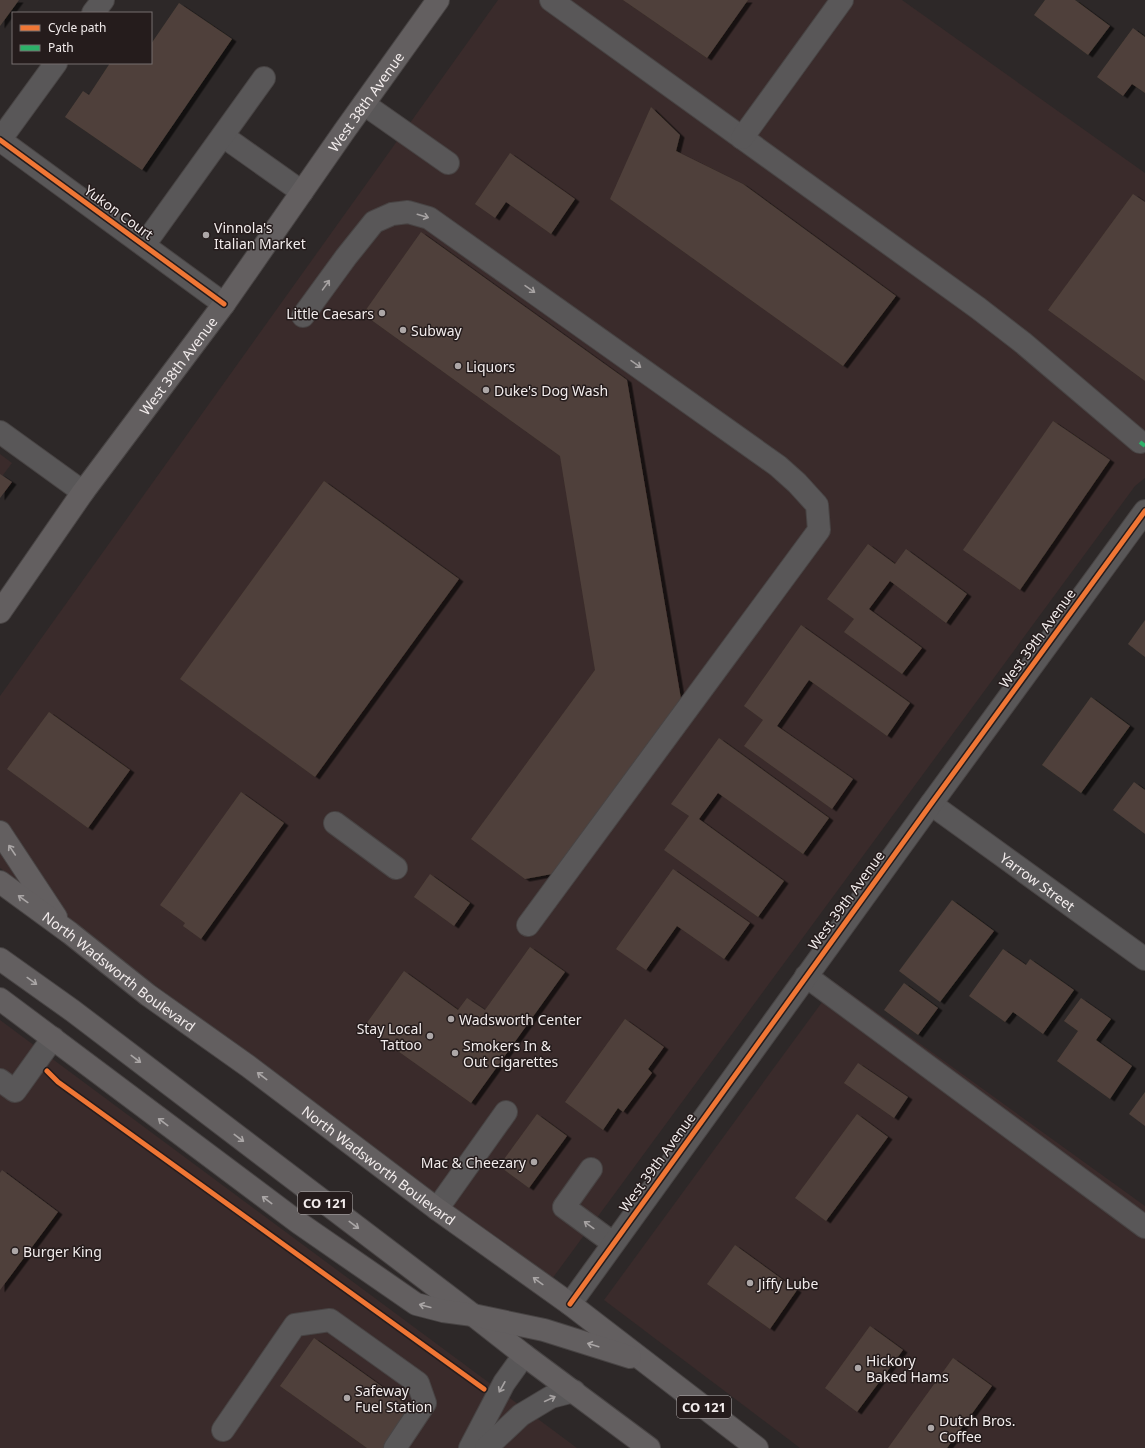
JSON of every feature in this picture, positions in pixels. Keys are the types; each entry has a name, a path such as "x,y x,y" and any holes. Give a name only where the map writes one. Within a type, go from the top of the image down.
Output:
{"main road":[{"name":"West 38th Avenue","path":"0,612 84,492 224,304 438,0"},
{"path":"0,832 64,929"},
{"name":"North Wadsworth Boulevard","path":"0,882 64,929 148,995 248,1066 437,1209 570,1304 758,1448"},
{"name":"CO 121","path":"0,958 73,1011 524,1355 649,1448"},
{"path":"0,999 299,1223 416,1304 443,1311 473,1315 544,1330 643,1361"},
{"path":"524,1355 545,1339 567,1338"}],"street":[{"path":"94,12 103,0"},
{"path":"551,0 978,308 1022,342 1140,442"},
{"path":"742,138 842,0"},
{"path":"0,140 55,64"},
{"path":"144,245 264,78"},
{"path":"364,104 448,163"},
{"path":"223,136 302,192"},
{"name":"Yukon Court","path":"0,140 224,304"},
{"path":"303,316 346,257 374,222 392,214 408,212 429,218 778,466 797,483 817,505 819,530 528,925"},
{"path":"0,432 84,492"},
{"name":"West 39th Avenue","path":"570,1304 806,976 1145,510"},
{"name":"Yarrow Street","path":"931,804 1145,959"},
{"path":"335,823 396,868"},
{"path":"806,976 1145,1227"},
{"path":"0,1080 16,1091 53,1038"},
{"path":"437,1209 506,1112"},
{"path":"591,1169 564,1207 614,1243"},
{"path":"223,1430 295,1325 330,1320 418,1383 425,1402 395,1448"},
{"path":"470,1448 504,1382 524,1355"},
{"path":"486,1448 521,1416 551,1397 574,1391"}],"shaded area":[{"path":"498,0 902,0 1145,173 1145,478 1135,486 549,1283 0,868 0,696"},
{"path":"0,454 12,463 0,479"},
{"path":"836,983 1145,1206 1145,1448 800,1448 604,1300"},
{"path":"0,1020 577,1448 0,1448"}],"building":[{"path":"0,0 19,0 0,26"},
{"path":"623,0 748,0 707,58"},
{"path":"1045,0 1075,0 1110,26 1088,55 1034,15"},
{"path":"179,3 232,39 142,170 65,117 83,91 89,95 109,64 152,64 152,43"},
{"path":"1133,28 1145,37 1145,93 1132,84 1123,96 1097,77"},
{"path":"651,107 680,135 676,151 743,184 896,296 843,366 610,199"},
{"path":"510,153 575,199 551,234 506,202 495,218 475,204"},
{"path":"1133,194 1145,202 1145,381 1048,310"},
{"path":"421,232 627,380 681,699 552,874 525,879 471,839 595,670 560,456 363,314"},
{"path":"1053,421 1110,460 1020,590 963,550"},
{"path":"0,474 12,482 0,498"},
{"path":"324,481 459,579 315,777 180,679"},
{"path":"868,544 895,564 906,549 967,594 946,623 890,581 869,609 922,648 902,674 844,632 854,619 827,599"},
{"path":"1145,620 1145,657 1128,644"},
{"path":"801,625 910,703 887,736 809,680 777,726 853,779 832,809 744,746 763,720 744,706"},
{"path":"1091,697 1130,726 1081,793 1042,765"},
{"path":"49,712 130,770 88,828 7,769"},
{"path":"719,738 829,818 803,854 718,793 699,819 784,881 758,917 664,850 689,816 671,804"},
{"path":"1134,782 1145,790 1145,834 1113,810"},
{"path":"241,792 284,823 201,939 183,926 185,923 160,905"},
{"path":"673,869 750,923 724,959 677,926 646,970 616,949"},
{"path":"430,874 470,903 454,926 414,897"},
{"path":"952,900 994,931 940,1002 899,971"},
{"name":"Wadsworth Center","path":"530,947 565,972 471,1103 364,1027 404,971 458,1010 467,998 485,1010"},
{"path":"1003,949 1026,965 1030,959 1074,990 1043,1034 1013,1012 1005,1022 969,996"},
{"path":"904,983 938,1008 918,1035 884,1010"},
{"path":"1081,998 1111,1019 1096,1040 1132,1066 1110,1099 1057,1061 1078,1031 1064,1021"},
{"path":"625,1019 664,1047 648,1069 652,1073 623,1112 618,1108 603,1130 565,1102"},
{"path":"858,1063 908,1097 894,1118 844,1083"},
{"path":"1145,1092 1145,1126 1129,1114"},
{"path":"537,1114 567,1136 529,1188 499,1166"},
{"path":"857,1114 888,1137 826,1221 795,1198"},
{"name":"Burger King","path":"2,1170 58,1212 0,1290 0,1173"},
{"path":"735,1245 797,1290 770,1329 707,1284"},
{"path":"870,1326 903,1350 857,1412 825,1388"},
{"name":"Safeway Fuel Station","path":"314,1338 415,1410 388,1448 367,1448 280,1386"},
{"path":"953,1358 992,1386 947,1448 888,1448"}],"marked path":[{"path":"1140,442 1145,446"}],"cycle path":[{"path":"0,140 224,304"},
{"path":"570,1304 931,804 1145,511"},
{"path":"47,1071 58,1082 484,1389"}],"place":[{"name":"Vinnola's Italian Market","path":"206,235"},
{"name":"Little Caesars","path":"382,313"},
{"name":"Subway","path":"403,330"},
{"name":"Liquors","path":"458,366"},
{"name":"Duke's Dog Wash","path":"486,390"},
{"name":"Wadsworth Center","path":"451,1019"},
{"name":"Stay Local Tattoo","path":"430,1036"},
{"name":"Smokers In & Out Cigarettes","path":"455,1053"},
{"name":"Mac & Cheezary","path":"534,1162"},
{"name":"Burger King","path":"15,1251"},
{"name":"Jiffy Lube","path":"750,1283"},
{"name":"Hickory Baked Hams","path":"858,1368"},
{"name":"Safeway Fuel Station","path":"347,1398"},
{"name":"Dutch Bros. Coffee","path":"931,1428"}]}
